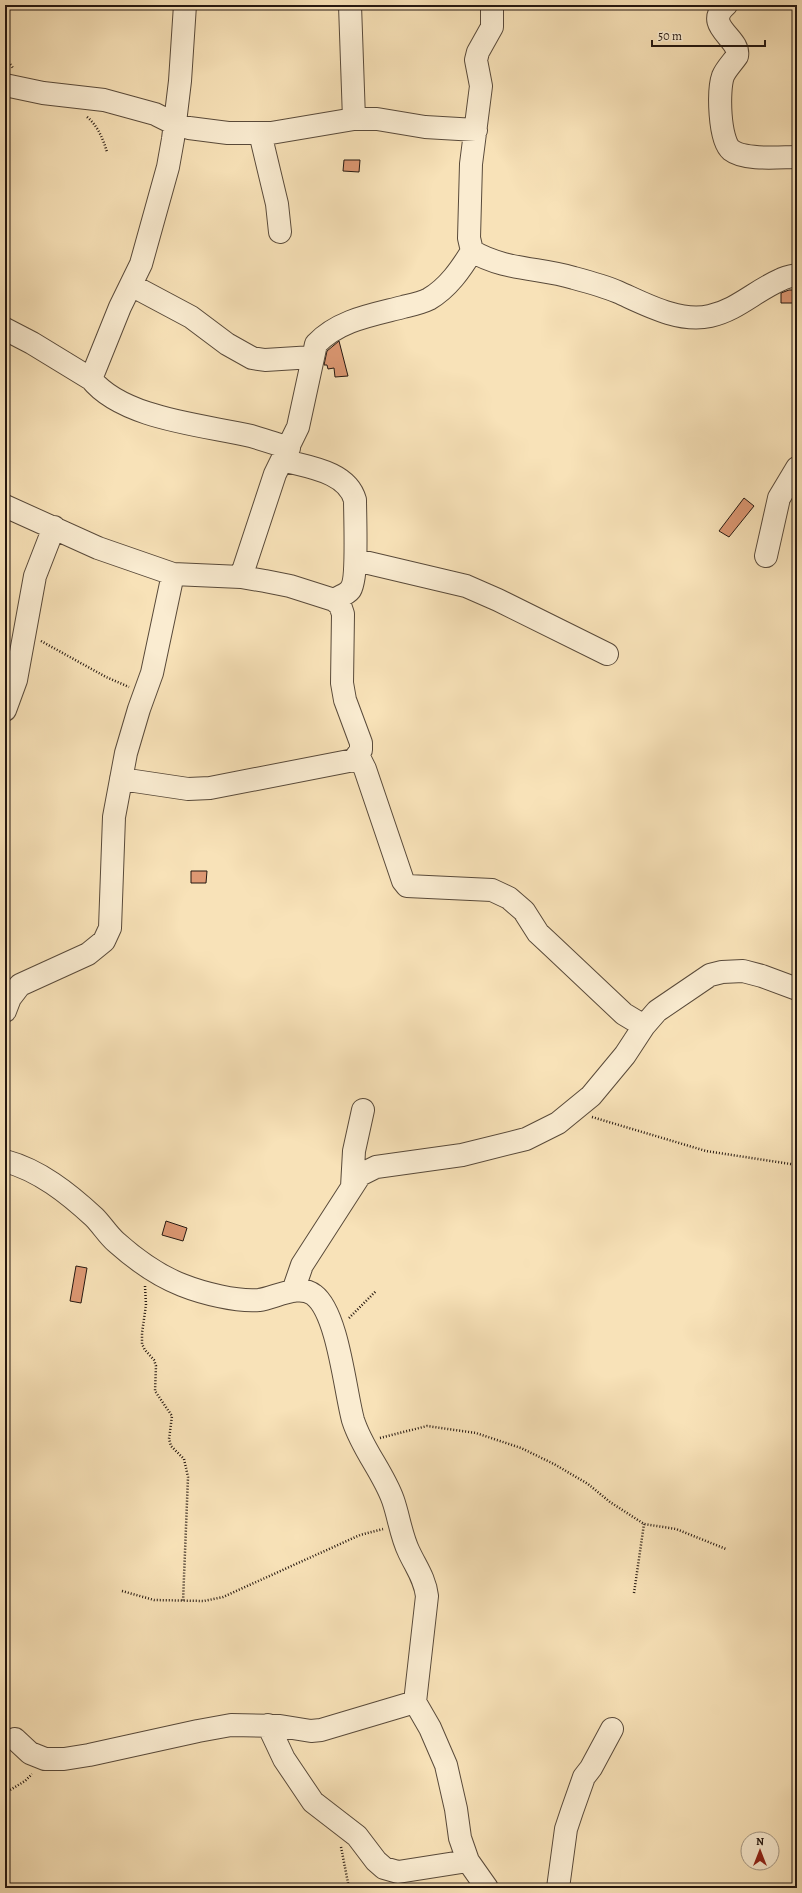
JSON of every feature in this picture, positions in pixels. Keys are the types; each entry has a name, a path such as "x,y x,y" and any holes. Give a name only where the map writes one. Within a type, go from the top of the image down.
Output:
{"street":[{"path":"92,379 120,307 141,264 163,186 175,124 185,5"},
{"path":"350,5 354,120"},
{"path":"241,577 275,474 286,454 302,415 312,357 316,344 325,335 337,327 362,317 420,302 431,297 456,274 472,251 469,238 471,164 481,86 476,60 478,52 492,27 492,5"},
{"path":"726,5 718,17 719,23 736,47 738,53 723,74 719,88 725,142 731,150 745,156 797,157"},
{"path":"5,85 43,93 104,100 154,114 175,124 189,128 228,134 260,133 354,120 377,120 425,127 476,130"},
{"path":"260,133 277,204 280,232"},
{"path":"472,251 481,256 525,269 573,277 615,291 660,310 690,317 709,317 733,308 780,279 797,275"},
{"path":"132,285 190,317 232,347 252,358 265,360 312,357"},
{"path":"5,330 32,343 92,379 98,387 110,397 164,418 252,437 343,481 352,491 354,500 356,560 354,580 350,590 334,600"},
{"path":"766,556 779,498 797,468"},
{"path":"5,506 98,548 173,574 241,577 290,586 334,600 340,605 343,614 342,684 347,707 360,743 361,750 354,760 210,788 188,789 121,779"},
{"path":"5,710 16,680 35,576 54,527"},
{"path":"356,560 466,586 498,600 607,654"},
{"path":"5,1011 10,998 20,985 88,954 104,941 110,928 114,816 132,728 152,674 173,574"},
{"path":"358,755 365,769 403,881 407,886 442,886 492,890 509,898 524,911 538,933 624,1014 644,1026"},
{"path":"292,1291 302,1266 327,1230 360,1175 376,1167 462,1155 526,1139 558,1123 591,1096 625,1055 644,1026 657,1011 710,975 722,972 743,971 762,976 797,989"},
{"path":"352,1187 354,1151 362,1110"},
{"path":"5,1161 34,1172 49,1181 95,1218 115,1242 144,1264 182,1285 218,1296 239,1300 271,1298 292,1291 303,1290 314,1294 322,1304 335,1333 353,1419 363,1444 393,1500 408,1552 422,1575 426,1587 427,1596 415,1702 430,1728 446,1765 456,1809 460,1838 468,1861 489,1888"},
{"path":"15,1739 30,1753 46,1759 64,1759 89,1756 190,1732 225,1726 268,1726 321,1730 415,1702"},
{"path":"268,1726 284,1759 306,1792 321,1810 357,1836 376,1861 384,1868 398,1872 468,1861"},
{"path":"558,1888 566,1829 572,1811 584,1777 591,1768 612,1729"}],"path":[{"path":"84,114 92,121 100,133 107,152"},
{"path":"25,632 106,677 145,694"},
{"path":"573,1112 706,1151 797,1164"},
{"path":"144,1264 146,1305 142,1344 154,1360 156,1366 155,1391 172,1416 169,1439 171,1446 184,1459 188,1477 182,1602"},
{"path":"335,1333 376,1291"},
{"path":"363,1444 391,1434 427,1426 476,1433 521,1448 554,1464 588,1484 610,1502 644,1524 676,1529 726,1549"},
{"path":"122,1591 154,1600 182,1602 204,1601 223,1597 360,1535 399,1524"},
{"path":"634,1593 644,1524"},
{"path":"5,1793 26,1781 46,1759"},
{"path":"339,1823 342,1860 349,1888"}],"building":[{"path":"344,160 360,160 359,172 343,171"},
{"path":"789,290 797,290 797,303 781,303 781,293"},
{"path":"339,341 348,376 335,377 334,368 328,369 327,365 324,365 327,351"},
{"path":"744,498 754,506 729,537 719,531"},
{"path":"191,871 207,871 206,883 191,883"},
{"path":"166,1221 187,1228 183,1241 162,1235"},
{"path":"76,1266 87,1268 81,1303 70,1301"}]}
